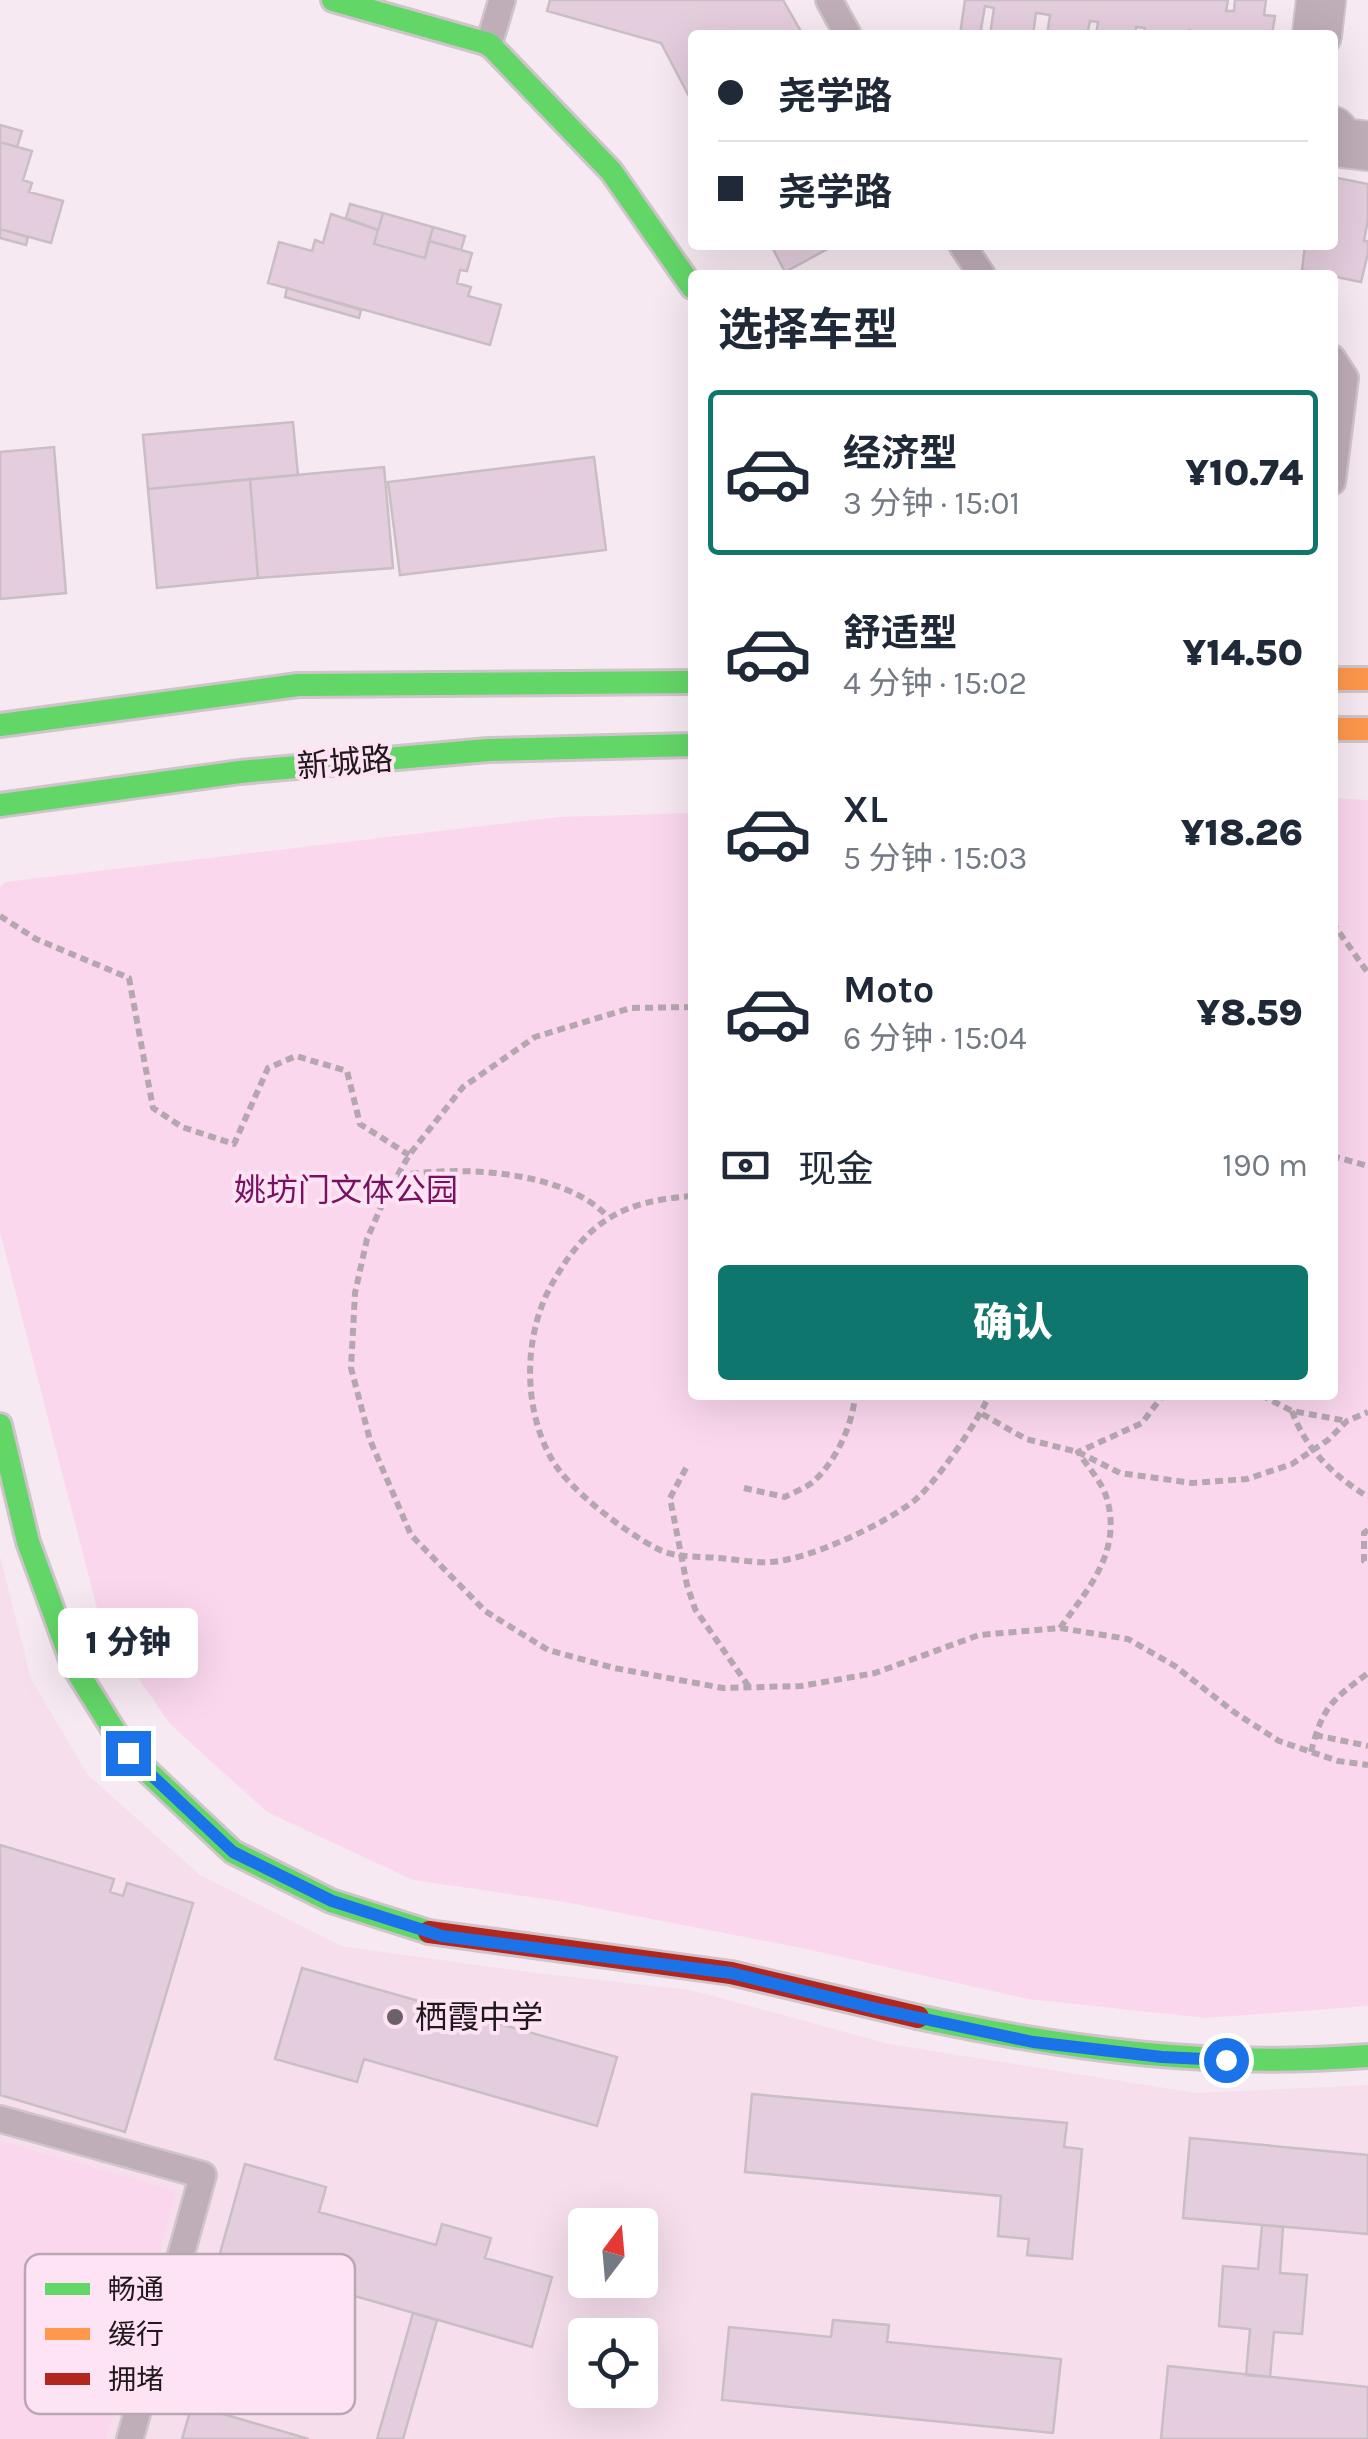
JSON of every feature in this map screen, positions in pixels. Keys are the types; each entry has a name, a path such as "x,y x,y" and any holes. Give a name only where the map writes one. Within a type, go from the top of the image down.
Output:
{"street":[{"path":"333,0 490,44 611,171 688,280"},
{"path":"1317,30 1320,0"},
{"path":"1338,139 1342,143 1368,146"},
{"path":"1338,679 1368,679"},
{"path":"0,726 298,685 688,682"},
{"path":"1338,729 1368,729"},
{"name":"新城路","path":"0,805 278,768 488,750 688,745"},
{"path":"0,1425 28,1542 73,1665 128,1753 233,1852 332,1901 442,1936 731,1973 1033,2042 1162,2057 1272,2062 1368,2056"}],"lane":[{"path":"490,44 502,0"},
{"path":"830,0 845,30"},
{"path":"1338,367 1345,378 1338,434"},
{"path":"0,2118 203,2175 181,2254"},
{"path":"130,2439 137,2414"}],"path":[{"path":"0,916 36,939 129,978 152,1108 182,1127 234,1144 268,1068 296,1056 347,1071 360,1124 409,1155"},
{"path":"1338,930 1368,973"},
{"path":"688,1007 631,1008 535,1038 463,1087 396,1176 367,1239 355,1293 351,1368 370,1440 411,1535 485,1611 548,1650 666,1679 750,1688 801,1686 875,1672 980,1635 1060,1628 1128,1639 1175,1666 1279,1741 1338,1761 1368,1765"},
{"path":"1338,1158 1368,1166"},
{"path":"396,1176 424,1171 494,1171 572,1192 597,1204 608,1216"},
{"path":"688,1196 666,1198 608,1216 573,1247 538,1306 530,1368 534,1412 550,1458 586,1499 660,1550 773,1562 829,1546 878,1524 917,1498 982,1414 987,1400"},
{"path":"744,1488 786,1497 813,1482 838,1451 853,1400"},
{"path":"1078,1452 1142,1423 1159,1400"},
{"path":"1271,1400 1292,1410 1347,1421"},
{"path":"1292,1410 1301,1436 1313,1450 1341,1480 1368,1497"},
{"path":"982,1414 1026,1439 1078,1452 1120,1473 1192,1483 1247,1479 1292,1464 1347,1421 1368,1412"},
{"path":"1060,1628 1104,1565 1111,1533 1107,1497 1078,1452"},
{"path":"686,1468 670,1498 695,1609 750,1688"},
{"path":"1368,1530 1364,1534 1364,1561 1368,1565"},
{"path":"1311,1752 1320,1716 1335,1698 1368,1673"},
{"path":"1315,1735 1368,1746"}],"shaded area":[{"name":"栖霞中学","path":"0,1556 31,1679 88,1775 200,1875 341,1946 691,1990 889,2044 1197,2093 1368,2085 1368,2439 0,2439"}],"green space":[{"name":"姚坊门文体公园","path":"1338,798 1368,800 1368,2006 1206,2018 1028,1999 802,1948 559,1901 413,1880 267,1812 170,1724 101,1624 0,1232 0,887 5,882 560,817 688,813 688,1400 1338,1400"},
{"path":"0,2141 176,2191 158,2254 25,2254 25,2414 113,2414 106,2439 0,2439"}],"building":[{"path":"550,0 783,0 800,30 688,30 688,94 661,43 547,11"},
{"path":"965,0 1228,0 1226,11 1234,11 1235,0 1266,0 1264,15 1275,16 1273,30 1097,30 1098,22 1090,21 1088,30 1048,30 1050,15 1036,13 1034,30 991,30 994,8 985,6 981,30 961,30"},
{"path":"0,125 22,131 17,147 0,142"},
{"path":"0,142 32,151 23,180 32,183 29,192 63,201 51,243 0,229"},
{"path":"1338,178 1368,184 1364,241 1368,241 1368,253 1361,282 1338,277 1338,270 1302,270 1304,250 1338,250"},
{"path":"350,204 383,213 378,230 346,218"},
{"path":"383,213 433,227 425,258 374,244"},
{"path":"331,214 378,230 374,244 425,258 429,241 472,253 467,271 460,270 457,283 471,287 468,296 501,305 490,345 268,283 279,242 312,251 315,240 323,243"},
{"path":"433,227 465,236 461,250 429,241"},
{"path":"0,229 28,237 26,245 0,238"},
{"path":"774,250 826,250 789,270 784,270"},
{"path":"287,288 361,310 359,318 285,297"},
{"path":"293,422 298,475 148,489 143,435"},
{"path":"54,447 66,593 0,599 0,452"},
{"path":"594,457 606,550 400,575 388,482"},
{"path":"384,467 393,568 258,578 250,479"},
{"path":"250,479 258,578 157,588 148,489"},
{"path":"0,1845 114,1879 110,1892 123,1896 127,1883 193,1903 125,2132 0,2095"},
{"path":"302,1968 617,2057 597,2126 364,2059 357,2082 275,2059"},
{"path":"752,2094 1067,2123 1064,2147 1082,2149 1072,2259 1027,2255 1029,2239 998,2236 1001,2196 745,2172"},
{"path":"1190,2138 1368,2155 1368,2234 1183,2218"},
{"path":"245,2164 326,2187 319,2212 436,2245 442,2224 491,2238 485,2258 552,2277 532,2347 355,2296 355,2254 220,2254"},
{"path":"1262,2225 1283,2227 1280,2273 1307,2275 1302,2334 1274,2332 1270,2377 1246,2375 1250,2329 1219,2326 1223,2266 1258,2269"},
{"path":"413,2313 437,2320 403,2439 377,2439"},
{"path":"833,2320 889,2325 887,2342 1061,2359 1053,2433 722,2400 729,2327 831,2337"},
{"path":"1168,2366 1368,2387 1368,2439 1161,2439"},
{"path":"189,2414 223,2414 309,2439 182,2439"}],"traffic: fast":[{"path":"333,0 489,44 611,171 688,281"},
{"path":"0,725 298,685 688,682"},
{"path":"0,805 240,772 488,750 688,745"},
{"path":"0,1425 28,1542 73,1665 128,1753 233,1852 331,1901 429,1932"},
{"path":"918,2017 1031,2039 1197,2058 1368,2056"}],"traffic: slow":[{"path":"1338,679 1368,679"},
{"path":"1338,729 1368,729"}],"traffic: jam":[{"path":"429,1932 731,1973 918,2017"}],"place":[{"name":"栖霞中学","path":"395,2017"}],"route":[{"path":"128,1753 233,1852 332,1901 442,1936 731,1973 1033,2042 1226,2060"}]}
